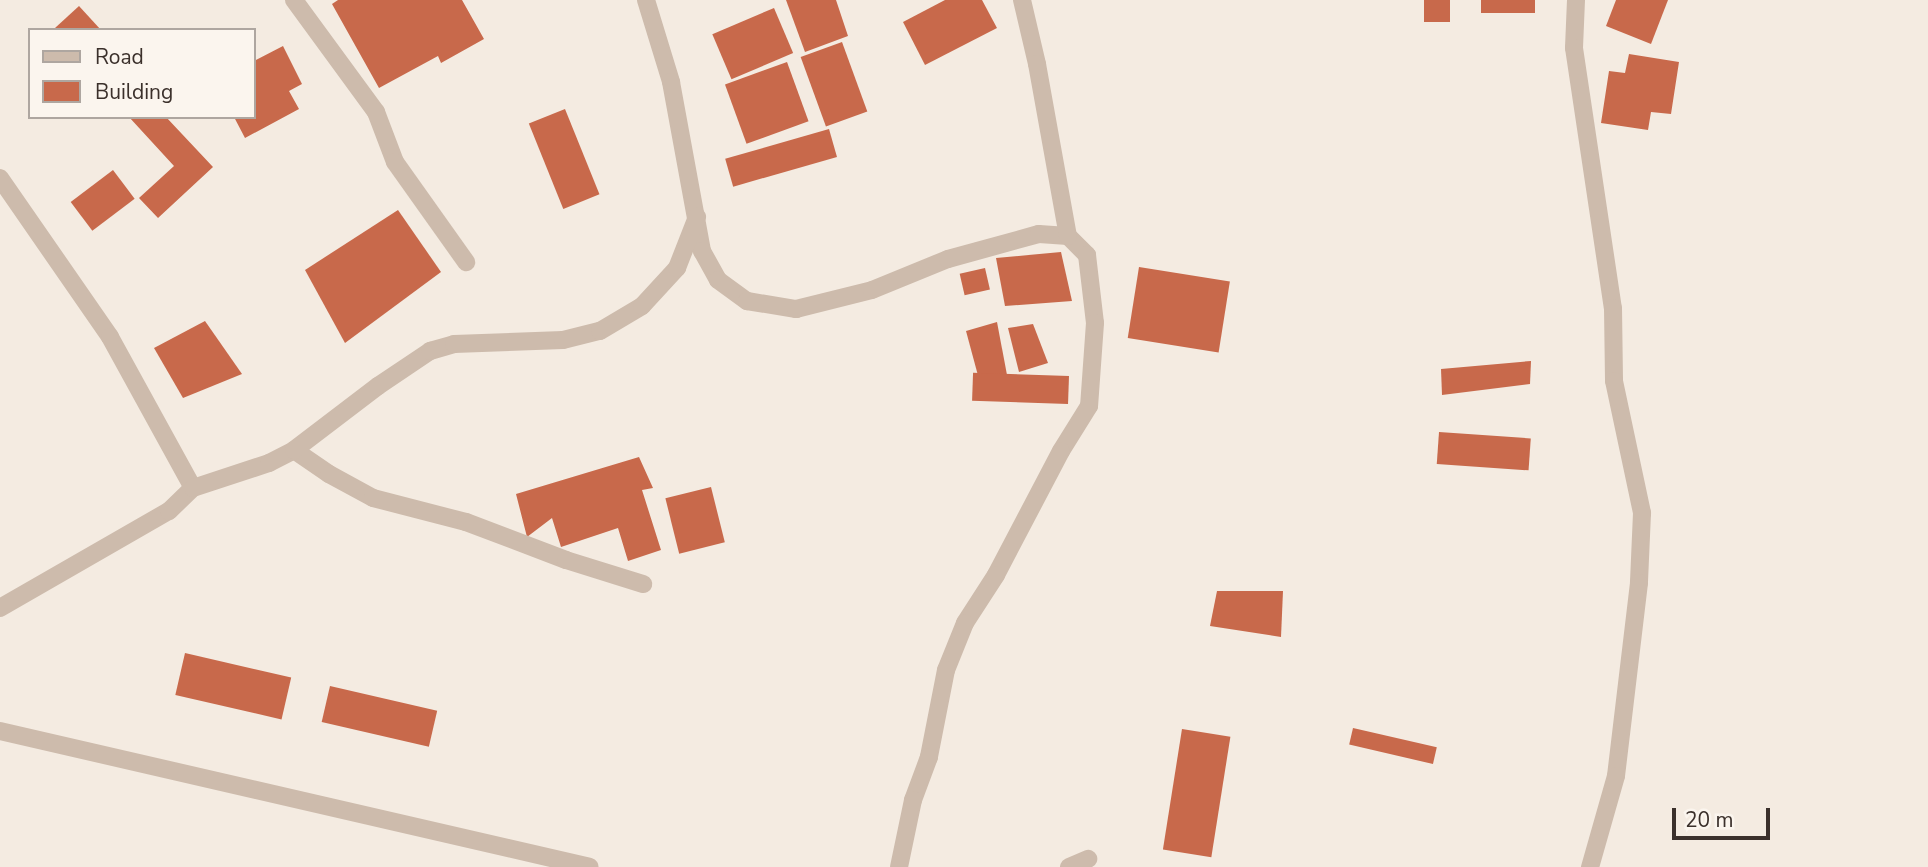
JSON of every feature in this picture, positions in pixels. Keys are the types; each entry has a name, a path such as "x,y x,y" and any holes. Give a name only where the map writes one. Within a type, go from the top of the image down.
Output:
{"street":[{"path":"294,0 376,112 395,162 466,262"},
{"path":"646,0 671,82 698,214 702,251 718,280 747,301 796,310 872,290 948,259 1039,234 1068,236 1079,245 1089,263 1095,323 1088,406 1061,451 996,575 965,623 946,670 929,757 913,800 899,867"},
{"path":"1022,0 1068,236"},
{"path":"1576,0 1574,48 1612,308 1614,382 1642,513 1639,583 1616,776 1590,867"},
{"path":"0,178 110,337 193,488"},
{"path":"0,608 169,511 193,488 269,463 294,450 378,386 430,351 454,344 563,341 600,331 642,306 677,268 698,214"},
{"path":"294,450 373,498 466,522 566,560 643,584"},
{"path":"0,731 590,867"},
{"path":"1069,867 1088,859"}],"building":[{"path":"338,0 462,0 484,39 441,63 438,56 379,88 332,4"},
{"path":"786,0 836,0 848,36 805,52"},
{"path":"945,0 982,0 997,28 925,65 903,22"},
{"path":"1424,0 1450,0 1450,22 1424,22"},
{"path":"1481,0 1535,0 1535,13 1481,13"},
{"path":"1616,0 1668,0 1651,44 1606,26"},
{"path":"79,6 99,28 55,28"},
{"path":"774,8 793,53 731,79 712,34"},
{"path":"842,42 867,112 826,127 801,57"},
{"path":"283,46 302,84 289,91 299,109 245,138 235,119 256,119 256,60"},
{"path":"1629,54 1679,62 1671,114 1651,112 1648,130 1601,123 1609,71 1625,73"},
{"path":"787,62 809,121 747,144 725,85"},
{"path":"565,109 599,194 563,209 529,124"},
{"path":"131,119 168,119 213,167 158,218 139,198 174,166"},
{"path":"829,129 837,157 733,187 725,159"},
{"path":"113,170 135,199 92,231 71,202"},
{"path":"398,210 441,272 345,343 305,270"},
{"path":"1061,252 1072,301 1005,306 996,258"},
{"path":"1139,267 1230,281 1219,353 1128,338"},
{"path":"985,268 990,289 965,295 960,274"},
{"path":"205,321 242,374 183,398 154,348"},
{"path":"997,322 1007,375 980,383 966,331"},
{"path":"1033,324 1048,363 1019,372 1008,328"},
{"path":"1531,361 1530,384 1442,395 1441,369"},
{"path":"973,373 1069,376 1068,404 972,401"},
{"path":"1439,432 1531,438 1529,470 1437,464"},
{"path":"639,457 653,488 642,490 661,550 628,561 618,528 561,547 552,518 527,537 516,494"},
{"path":"711,487 725,542 679,554 665,498"},
{"path":"1217,591 1283,591 1281,637 1210,626"},
{"path":"185,653 291,678 282,719 175,695"},
{"path":"330,686 437,711 429,747 322,722"},
{"path":"1353,728 1437,747 1433,764 1349,745"},
{"path":"1182,729 1230,737 1211,857 1163,849"}]}
